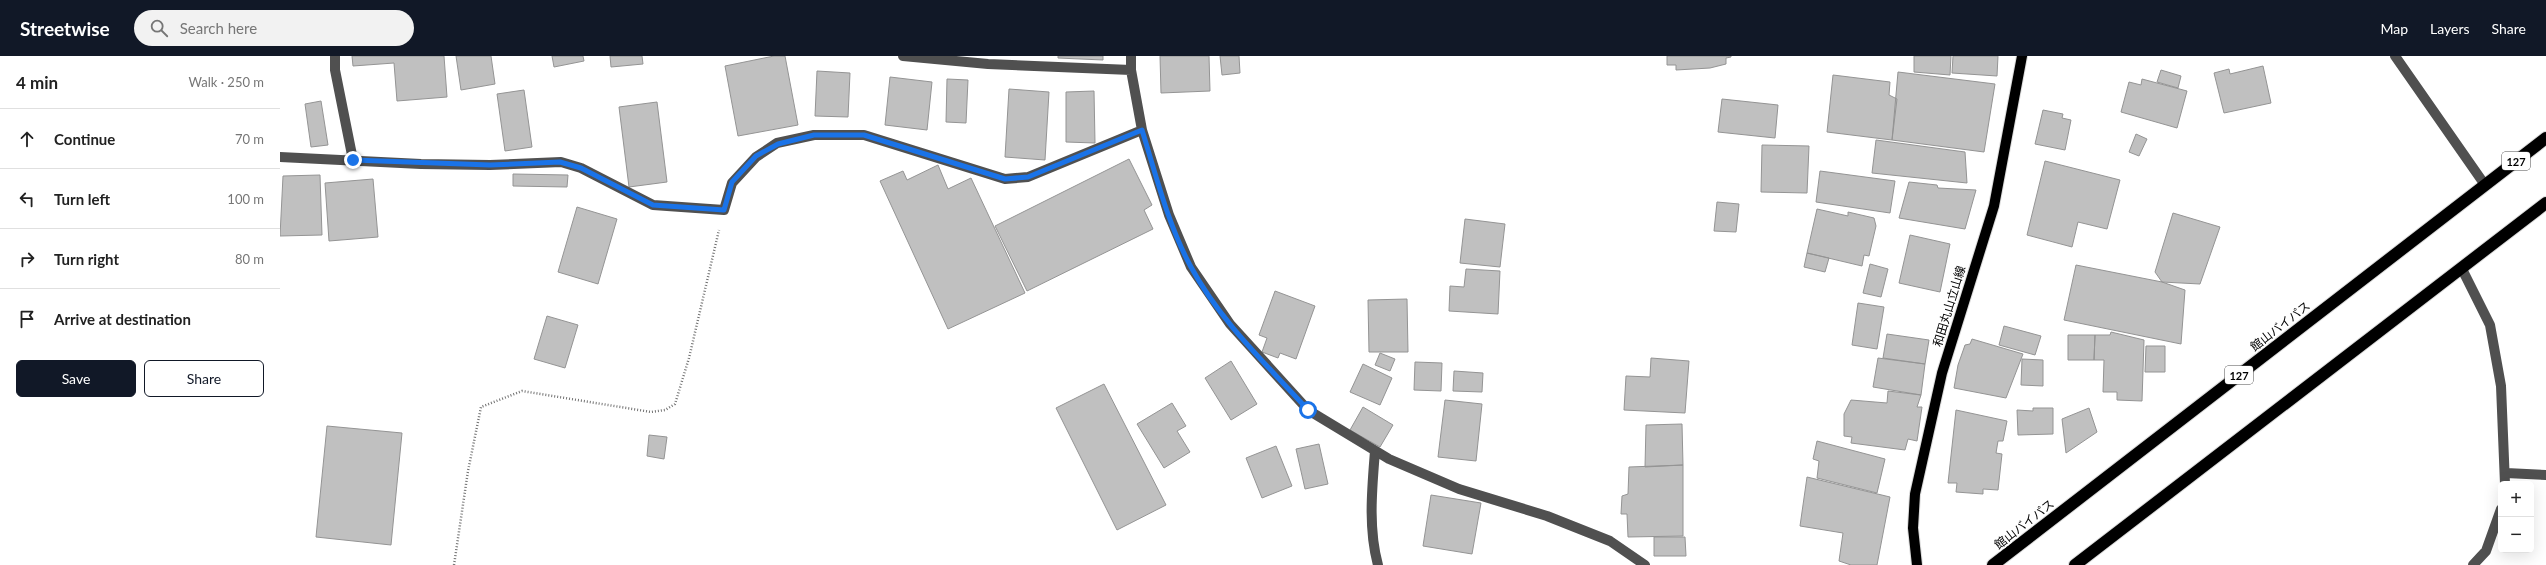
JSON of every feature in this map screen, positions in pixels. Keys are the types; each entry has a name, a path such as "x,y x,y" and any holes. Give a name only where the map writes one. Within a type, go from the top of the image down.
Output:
{"highway":[{"name":"館山バイパス","path":"1993,565 2546,138"},
{"path":"2075,565 2546,204"}],"main road":[{"name":"和田丸山立山線","path":"1917,565 1912,528 1915,494 1942,373 1994,206 2022,56"}],"street":[{"path":"335,56 335,70 353,160"},
{"path":"903,56 988,64 1131,70"},
{"path":"1131,56 1131,70 1142,130 1169,215 1191,267 1230,324 1308,410 1389,459 1459,489 1547,516 1610,541 1645,565"},
{"path":"2395,56 2486,185"},
{"path":"280,157 490,165 560,162 581,168 653,205 724,210 732,182 756,156 778,144 814,135 864,135 1005,179 1028,177 1142,130"},
{"path":"2462,269 2490,325 2501,386 2506,481"},
{"path":"1375,451 1371,500 1374,548 1378,565"},
{"path":"2506,473 2546,475"},
{"path":"2473,565 2486,551 2498,517"}],"path":[{"path":"454,565 468,471 481,407 522,391 651,412 665,410 675,404 688,358 724,210"}],"building":[{"path":"352,56 444,56 447,97 397,101 394,63 353,66"},
{"path":"456,56 491,56 495,84 461,90"},
{"path":"552,56 583,56 584,61 554,67"},
{"path":"610,56 642,56 643,64 611,67"},
{"path":"774,56 785,56 798,125 738,136 725,66"},
{"path":"1058,56 1103,56 1103,60 1058,58"},
{"path":"1160,56 1209,56 1210,91 1161,93"},
{"path":"1220,56 1239,56 1240,73 1222,75"},
{"path":"1667,56 1731,57 1726,58 1726,64 1710,68 1676,70 1676,65 1667,65"},
{"path":"1914,56 1951,56 1950,75 1914,72"},
{"path":"1953,56 1998,56 1997,76 1952,73"},
{"path":"2263,66 2271,103 2224,113 2214,73 2229,69 2230,74"},
{"path":"2161,70 2181,76 2178,88 2157,82"},
{"path":"817,71 850,73 848,117 815,116"},
{"path":"1898,72 1995,84 1984,152 1892,140"},
{"path":"1833,75 1890,82 1889,95 1897,99 1892,140 1827,132"},
{"path":"890,77 932,82 927,130 885,125"},
{"path":"947,79 968,80 966,123 946,122"},
{"path":"2142,79 2187,91 2177,128 2121,112 2129,82 2141,85"},
{"path":"1009,89 1049,92 1045,160 1005,157"},
{"path":"524,90 532,147 505,151 497,94"},
{"path":"1094,91 1095,143 1066,142 1066,92"},
{"path":"1722,99 1778,105 1775,138 1718,132"},
{"path":"321,101 328,145 311,147 305,104"},
{"path":"657,102 667,182 629,187 619,107"},
{"path":"2043,110 2063,114 2062,118 2071,120 2065,150 2035,144"},
{"path":"2136,134 2147,139 2139,156 2129,152"},
{"path":"1876,140 1965,152 1967,183 1872,173"},
{"path":"1762,145 1809,146 1807,193 1761,192"},
{"path":"1129,159 1152,205 1144,210 1153,229 1027,291 995,226"},
{"path":"2045,161 2120,180 2107,229 2078,222 2072,247 2027,235"},
{"path":"938,165 948,189 971,178 1025,293 948,329 880,181 903,171 907,180"},
{"path":"1820,171 1895,181 1890,213 1816,202"},
{"path":"513,174 568,175 567,187 513,186"},
{"path":"320,175 322,235 280,236 283,176"},
{"path":"373,179 378,237 329,241 325,183"},
{"path":"1909,182 1937,185 1938,188 1976,190 1965,229 1899,218"},
{"path":"1717,202 1739,204 1736,232 1714,231"},
{"path":"577,207 617,219 598,284 558,272"},
{"path":"1817,209 1848,216 1848,212 1874,218 1876,226 1869,256 1864,255 1862,266 1807,253"},
{"path":"2173,213 2220,227 2200,284 2162,282 2155,272"},
{"path":"1465,219 1505,224 1500,267 1460,263"},
{"path":"1910,235 1950,244 1940,292 1899,283"},
{"path":"1807,253 1829,258 1825,272 1804,267"},
{"path":"1870,264 1888,269 1881,297 1863,293"},
{"path":"2076,265 2162,282 2185,290 2181,344 2064,320"},
{"path":"1466,269 1500,271 1498,314 1449,311 1450,286 1464,287"},
{"path":"1275,291 1315,306 1296,359 1280,353 1278,358 1262,352 1267,338 1259,335"},
{"path":"1407,299 1408,352 1369,352 1368,300"},
{"path":"1858,303 1884,307 1877,349 1852,345"},
{"path":"547,316 578,325 565,368 534,359"},
{"path":"2004,326 2041,336 2035,355 1999,345"},
{"path":"2111,332 2144,340 2142,401 2117,400 2117,392 2103,392 2104,360 2094,360 2095,335 2110,335"},
{"path":"1887,334 1929,340 1925,364 1883,358"},
{"path":"2068,335 2095,335 2094,360 2068,360"},
{"path":"1972,339 2023,354 2006,398 1954,388 1958,365 1965,345 1970,344"},
{"path":"2146,346 2165,346 2165,372 2145,372"},
{"path":"1380,353 1395,359 1390,371 1375,365"},
{"path":"1651,358 1689,361 1685,413 1624,410 1626,376 1650,377"},
{"path":"1878,358 1925,364 1921,395 1873,387"},
{"path":"2022,359 2043,360 2043,386 2021,385"},
{"path":"1231,361 1257,404 1231,420 1205,378"},
{"path":"1415,362 1442,363 1441,391 1414,390"},
{"path":"1363,364 1392,378 1380,405 1350,392"},
{"path":"1454,371 1483,373 1482,392 1453,391"},
{"path":"1104,384 1166,505 1117,530 1056,408"},
{"path":"1888,391 1921,395 1917,407 1922,407 1917,441 1908,439 1905,450 1851,443 1852,437 1844,436 1844,414 1851,400 1887,403"},
{"path":"1445,400 1482,404 1476,461 1438,457"},
{"path":"1172,403 1186,426 1177,431 1190,452 1164,468 1137,424"},
{"path":"1363,407 1393,425 1380,447 1350,430"},
{"path":"2033,408 2053,408 2053,434 2018,435 2017,410 2033,411"},
{"path":"2089,408 2097,432 2066,453 2062,419"},
{"path":"1956,410 2007,421 2003,441 1998,441 1996,453 2002,454 1998,490 1983,489 1983,494 1956,492 1957,483 1948,483"},
{"path":"1682,424 1683,465 1645,467 1646,425"},
{"path":"327,426 402,433 391,545 316,537"},
{"path":"649,435 667,437 664,459 647,456"},
{"path":"1817,441 1885,459 1877,493 1817,478 1819,461 1813,459"},
{"path":"1319,444 1328,484 1305,489 1296,449"},
{"path":"1276,446 1292,486 1262,498 1246,458"},
{"path":"1683,465 1683,536 1628,537 1627,514 1621,514 1622,496 1628,494 1629,467"},
{"path":"1807,477 1890,497 1877,565 1851,565 1839,561 1843,533 1800,526"},
{"path":"1431,495 1481,503 1472,554 1423,546"},
{"path":"1654,537 1685,537 1686,556 1654,556"}],"route":[{"path":"353,160 421,164 490,165 560,162 581,168 653,205 724,210 732,182 756,156 778,144 814,135 864,135 1005,179 1028,177 1142,130 1169,215 1191,267 1230,324 1308,410"}]}
